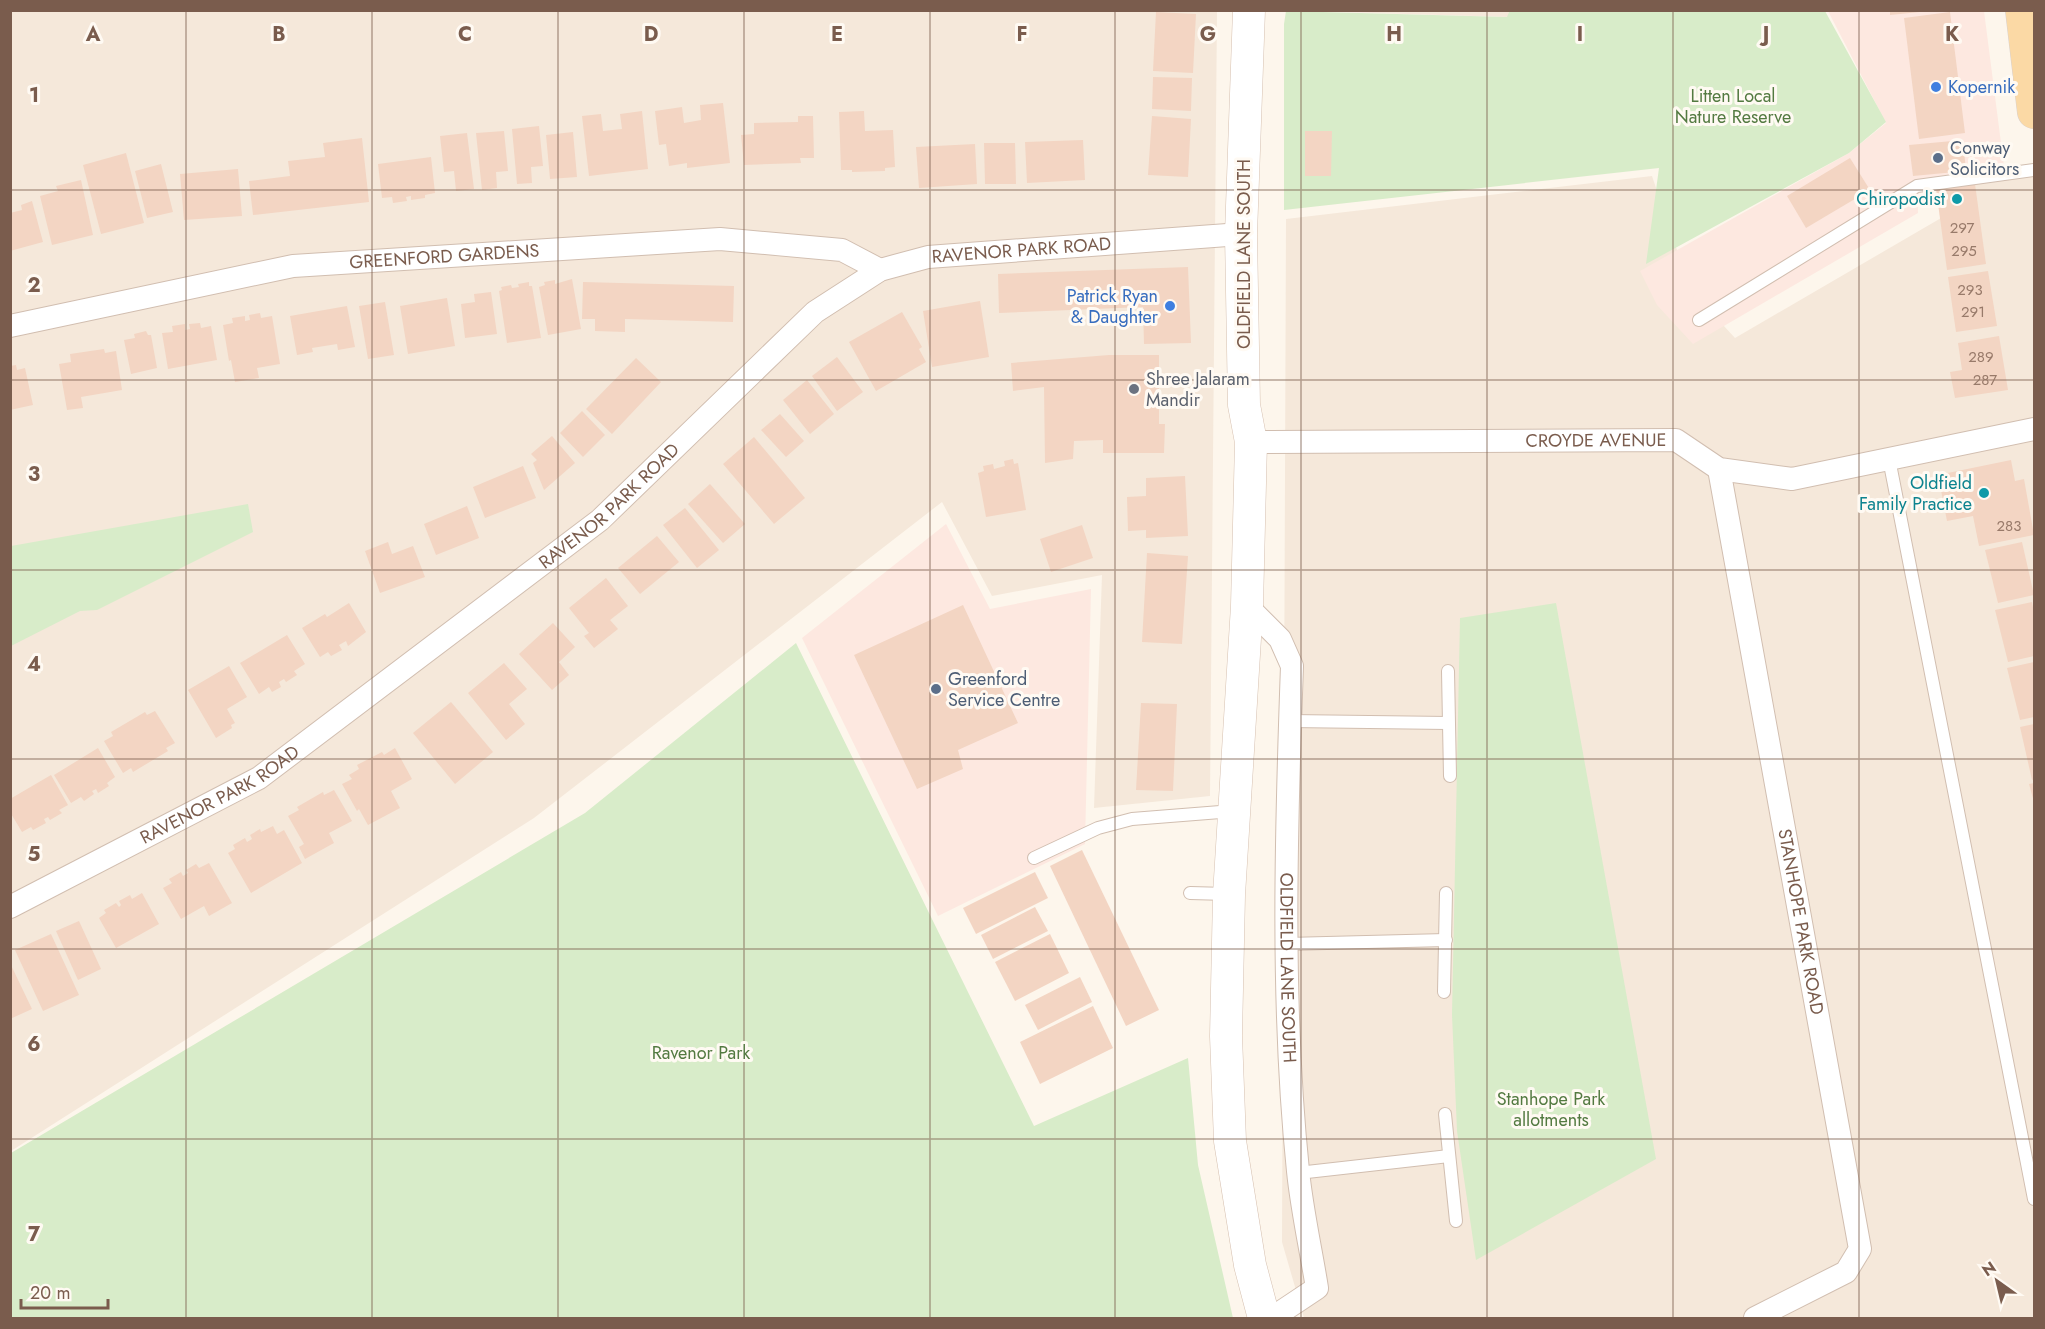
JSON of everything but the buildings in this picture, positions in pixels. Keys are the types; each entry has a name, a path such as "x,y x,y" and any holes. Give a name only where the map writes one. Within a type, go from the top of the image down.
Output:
{"main road":[{"path":"2022,10 2034,112"}],"street":[{"name":"OLDFIELD LANE SOUTH","path":"1249,10 1241,234 1244,405 1251,442 1247,606 1228,895 1226,1036 1230,1141 1251,1265 1264,1318"},
{"name":"RAVENOR PARK ROAD","path":"10,907 260,778 600,520 815,312 880,270 928,257 1241,234"},
{"name":"GREENFORD GARDENS","path":"10,326 293,266 432,257 720,239 842,250 880,270"},
{"name":"CROYDE AVENUE","path":"1251,442 1676,440 1719,469 1792,479 2034,429"},
{"name":"STANHOPE PARK ROAD","path":"1719,469 1860,1249 1846,1272 1755,1318"},
{"name":"OLDFIELD LANE SOUTH","path":"1247,606 1280,639 1292,666 1287,944 1291,1078 1298,1173 1317,1288 1272,1318"}],"lane":[{"path":"1699,320 1917,186 2034,170"},
{"path":"1889,459 2034,1199"},
{"path":"1448,671 1450,776"},
{"path":"1290,722 1448,723"},
{"path":"1035,858 1098,828 1131,819 1234,811"},
{"path":"1190,893 1228,895"},
{"path":"1444,992 1446,893"},
{"path":"1287,944 1446,940"},
{"path":"1444,1114 1456,1221"},
{"path":"1298,1173 1449,1156"}],"shaded area":[{"path":"11,11 1217,11 1210,796 1094,808 1102,575 992,596 942,502 534,818 11,1151"},
{"path":"1308,11 1510,11 1508,17"},
{"path":"1828,11 1984,11 2005,174 1917,186 1918,213 1693,344 1657,305 1640,271 1849,153 1886,123"},
{"path":"2034,170 2034,1318 1304,1318 1282,1242 1286,219 1652,176 1682,265 1700,300 1735,338 1960,207 1959,181"},
{"path":"946,524 990,609 1091,589 1085,844 938,916 802,638"}],"green space":[{"name":"Litten Local Nature Reserve","path":"1510,10 1825,11 1886,122 1849,153 1646,264 1659,168 1284,210 1284,24 1286,11 1507,17"},
{"path":"248,504 253,532 97,610 80,611 11,646 11,546"},
{"name":"Stanhope Park allotments","path":"1556,603 1656,1159 1476,1260 1457,1131 1452,1015 1460,618"},
{"name":"Ravenor Park","path":"796,643 1034,1126 1188,1058 1198,1165 1233,1318 11,1318 11,1153 585,813"}],"place":[{"name":"Kopernik","path":"1936,87"},
{"name":"Conway Solicitors","path":"1938,158"},
{"name":"Chiropodist","path":"1957,199"},
{"name":"Patrick Ryan & Daughter","path":"1170,306"},
{"name":"Shree Jalaram Mandir","path":"1134,389"},
{"name":"Oldfield Family Practice","path":"1984,493"},
{"name":"Greenford Service Centre","path":"936,689"}]}
